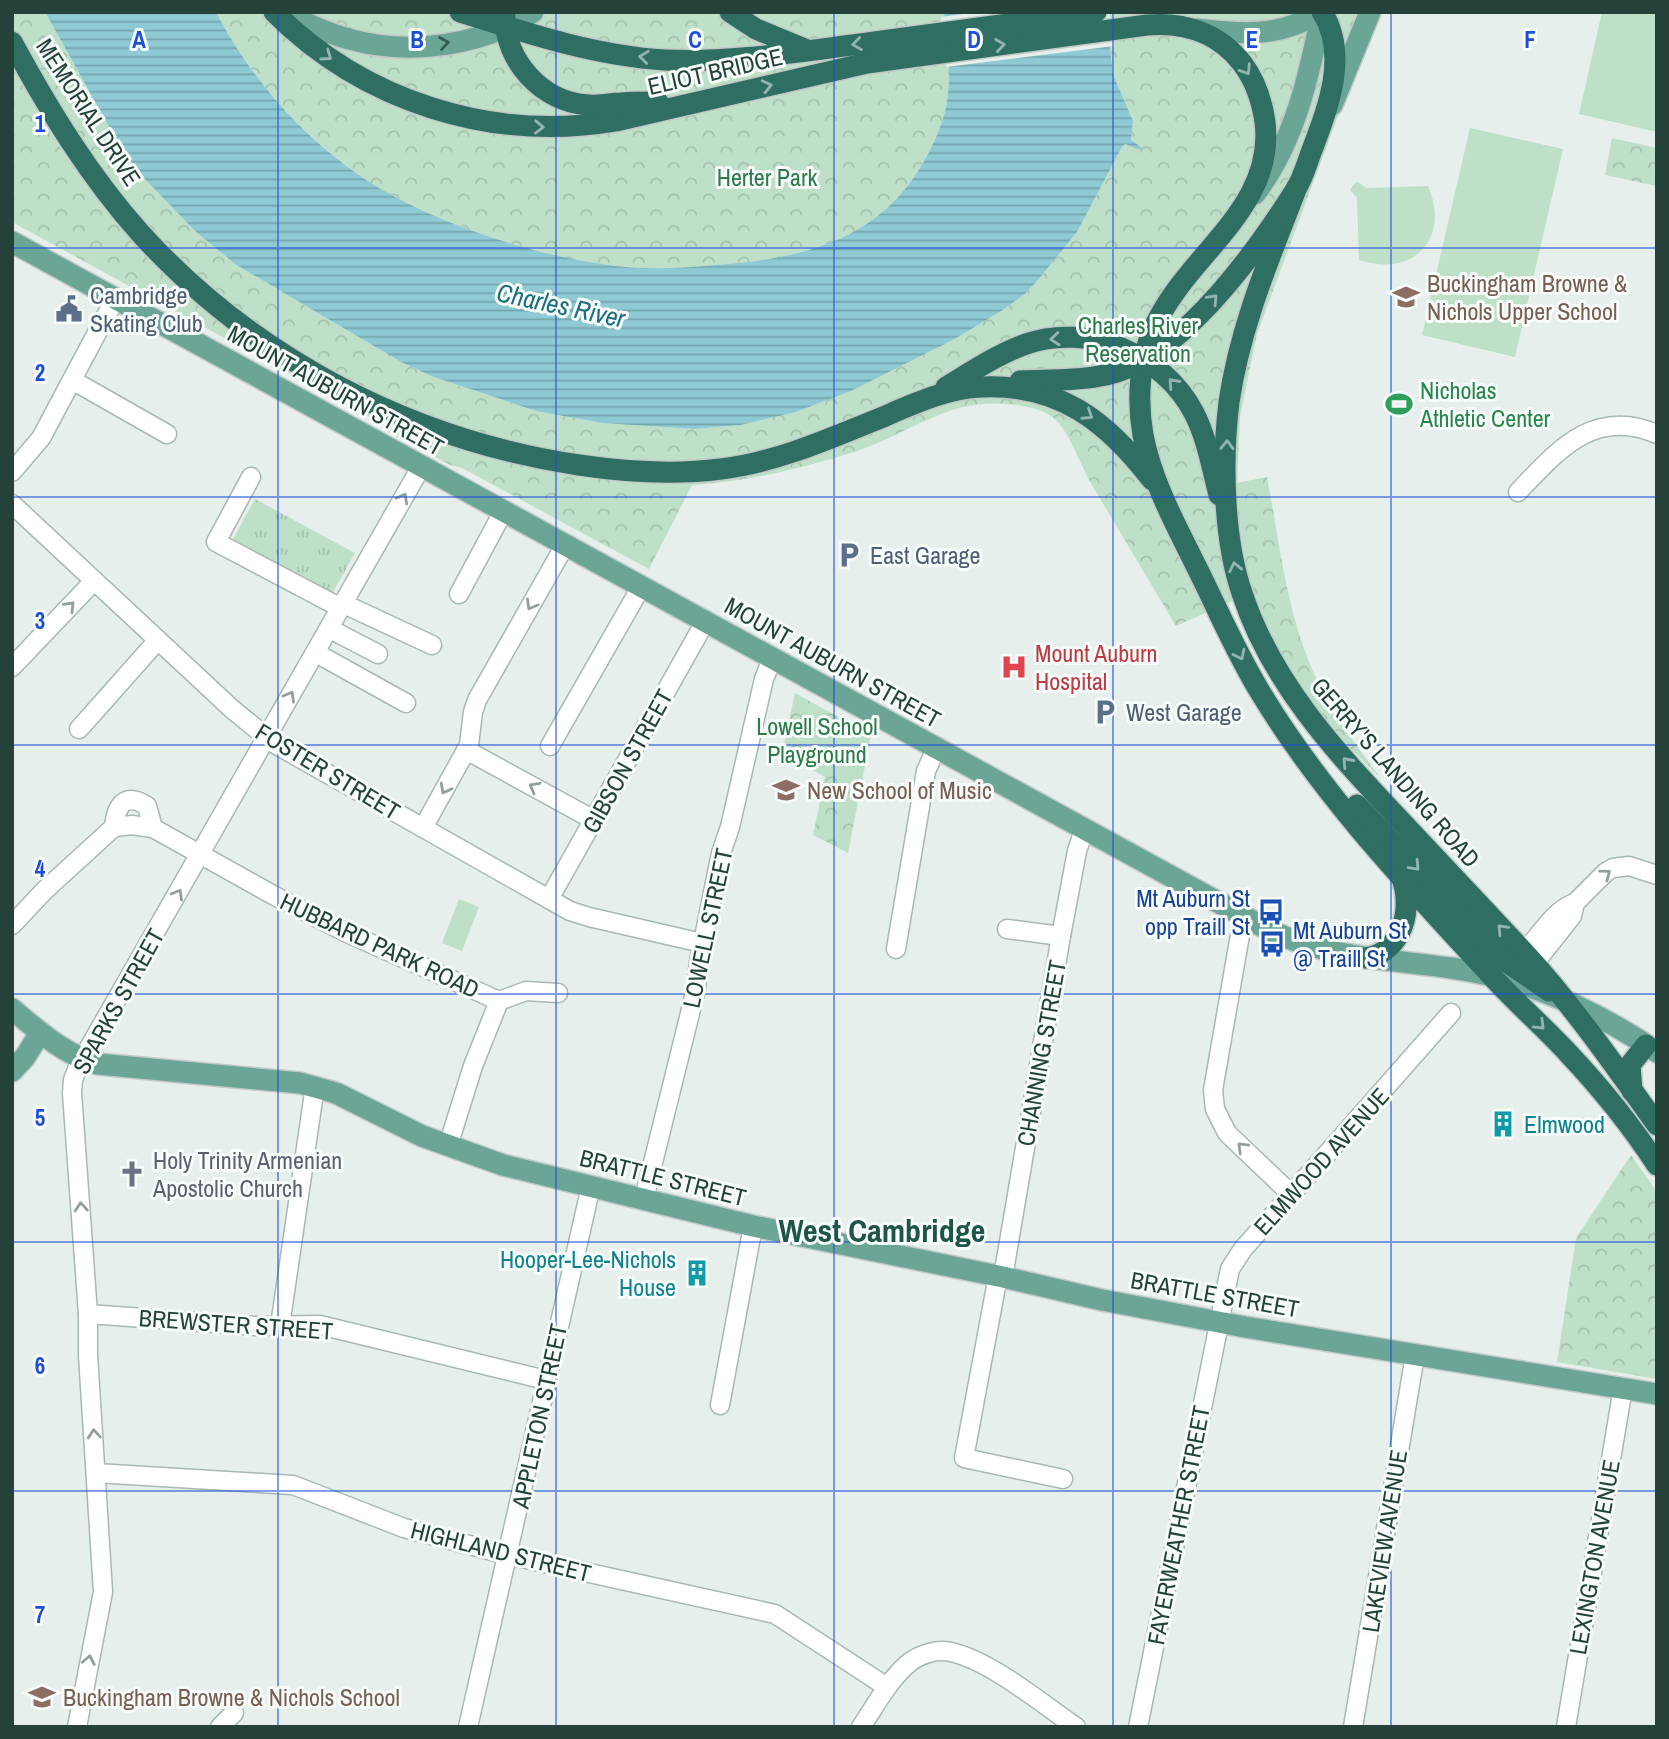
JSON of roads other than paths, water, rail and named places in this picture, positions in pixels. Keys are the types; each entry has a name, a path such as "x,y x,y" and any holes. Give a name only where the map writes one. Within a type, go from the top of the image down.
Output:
{"highway":[{"name":"ELIOT BRIDGE","path":"274,12 310,44 369,82 428,107 473,120 520,126 568,127 616,121 857,65 907,47 1096,12"},
{"name":"ELIOT BRIDGE","path":"460,12 505,20 599,50 667,60 729,58 809,50 907,47 1147,25 1174,24 1194,29"},
{"path":"730,12 756,29 809,50"},
{"path":"914,404 976,387 1018,381 1093,378 1143,360 1175,336 1219,293 1297,187 1331,93 1335,58 1332,35 1322,12"},
{"path":"505,20 513,51 526,72 543,89 565,100 589,105 700,102"},
{"path":"1194,29 1220,42 1240,60 1255,84 1263,109 1266,146 1263,168 1251,195 1168,301 1153,328 1143,360 1140,400 1143,435 1167,506 1244,665 1269,707 1322,784 1492,976 1597,1085 1657,1165"},
{"name":"MEMORIAL DRIVE","path":"12,42 83,160 126,216 173,266 226,313 284,355 344,390 407,419 475,443 543,459 613,470 683,472 739,467 779,456 914,404"},
{"name":"GERRY'S LANDING ROAD","path":"1297,187 1252,305 1234,374 1227,438 1230,537 1236,574 1247,606 1271,658 1296,699 1347,763 1529,958 1657,1125"},
{"path":"914,404 1018,347 1044,339 1070,337 1110,344 1143,360 1173,383 1194,413 1203,436 1230,537"},
{"path":"976,387 1032,391 1056,398 1088,415 1130,452 1167,506"},
{"path":"1269,707 1319,765 1504,960 1562,1000"},
{"path":"1365,958 1377,956 1387,950 1405,921 1407,894 1398,872"},
{"path":"1632,1091 1630,1065 1651,1048"}],"main road":[{"path":"284,12 341,37 388,46 419,47 449,43 505,20 533,12"},
{"path":"1194,29 1242,34 1264,33 1295,25 1322,12"},
{"path":"1236,217 1264,181 1284,144 1306,83 1322,12"},
{"path":"1318,135 1370,12"},
{"name":"MOUNT AUBURN STREET","path":"12,242 1246,918 1304,945 1339,954 1452,968 1492,976 1562,1000 1607,1020 1651,1048"},
{"name":"BRATTLE STREET","path":"12,1009 40,1033 83,1059 104,1066 279,1080 315,1086 348,1098 406,1129 503,1165 753,1226 1219,1322 1657,1394"},
{"path":"12,1071 25,1058 40,1033"}],"street":[{"path":"12,472 41,438 115,299"},
{"path":"72,380 167,434"},
{"path":"1518,492 1568,444 1590,430 1600,426 1621,425 1657,434"},
{"name":"SPARKS STREET","path":"77,1727 103,1592 88,1314 72,1093 74,1077 421,467"},
{"path":"251,477 216,542 343,606 432,645"},
{"name":"FOSTER STREET","path":"12,504 232,709 266,737 582,916 702,943"},
{"path":"459,594 503,512"},
{"path":"423,828 471,741 473,712 477,700 565,545"},
{"path":"12,667 94,581"},
{"path":"551,746 641,587"},
{"name":"GIBSON STREET","path":"549,899 705,622"},
{"path":"330,629 378,654"},
{"path":"79,729 158,640"},
{"path":"316,653 406,703"},
{"name":"LOWELL STREET","path":"643,1199 696,989 702,943 721,853 730,827 764,679 772,659"},
{"path":"896,949 926,771 936,749"},
{"path":"466,750 594,820"},
{"path":"12,925 45,890 114,827 132,825 153,828 147,806 138,800 123,802 115,816 114,827"},
{"name":"HUBBARD PARK ROAD","path":"153,828 272,895 343,931 499,1001 473,1066 448,1146"},
{"name":"CHANNING STREET","path":"1063,1479 964,1458 1077,851 1084,830"},
{"path":"1529,958 1572,916 1575,902 1613,867 1629,866 1657,874"},
{"path":"1246,918 1240,935 1217,1062 1213,1090 1214,1110 1227,1133 1291,1194"},
{"path":"1007,929 1061,936"},
{"path":"499,1001 526,991 558,993"},
{"name":"ELMWOOD AVENUE","path":"1219,1322 1227,1279 1233,1263 1451,1013"},
{"path":"279,1326 315,1086"},
{"name":"APPLETON STREET","path":"468,1727 591,1186"},
{"path":"720,1405 753,1226"},
{"name":"BREWSTER STREET","path":"88,1314 279,1326 320,1325 545,1380"},
{"name":"FAYERWEATHER STREET","path":"1138,1727 1219,1322"},
{"name":"LAKEVIEW AVENUE","path":"1353,1727 1415,1355"},
{"name":"LEXINGTON AVENUE","path":"1566,1727 1623,1388"},
{"name":"HIGHLAND STREET","path":"96,1473 293,1485 404,1528 508,1555 775,1614 887,1688"},
{"path":"862,1727 887,1688 910,1662 928,1653 949,1652 976,1661 1076,1727"},
{"path":"220,1727 234,1713"}],"water":[{"name":"Charles River","path":"45,12 216,12 247,63 286,111 331,154 381,189 435,216 494,238 525,248 616,266 679,268 781,257 812,249 866,224 890,205 911,182 940,128 947,102 949,79 944,12 1106,12 1113,74 1133,121 1131,140 1141,147 1140,150 1125,144 1122,147 1077,232 1025,294 953,340 851,391 796,412 741,425 694,429 602,423 536,411 431,376 401,362 235,264 195,231 138,172 112,132"}],"place":[{"name":"Buckingham Browne & Nichols Upper School","path":"1406,297"},
{"name":"Cambridge Skating Club","path":"69,309"},
{"name":"Nicholas Athletic Center","path":"1399,404"},
{"name":"East Garage","path":"849,555"},
{"name":"Mount Auburn Hospital","path":"1014,667"},
{"name":"West Garage","path":"1105,712"},
{"name":"New School of Music","path":"786,790"},
{"name":"Mt Auburn St opp Traill St","path":"1271,912"},
{"name":"Mt Auburn St @ Traill St","path":"1272,944"},
{"name":"Elmwood","path":"1503,1124"},
{"name":"Holy Trinity Armenian Apostolic Church","path":"132,1174"},
{"name":"Hooper-Lee-Nichols House","path":"697,1273"},
{"name":"Buckingham Browne & Nichols School","path":"42,1697"}],"district":[{"name":"West Cambridge","path":"882,1230"}],"park label":[{"name":"Herter Park","path":"767,177"},
{"name":"Charles River Reservation","path":"1138,339"},
{"name":"Lowell School Playground","path":"817,740"}]}
